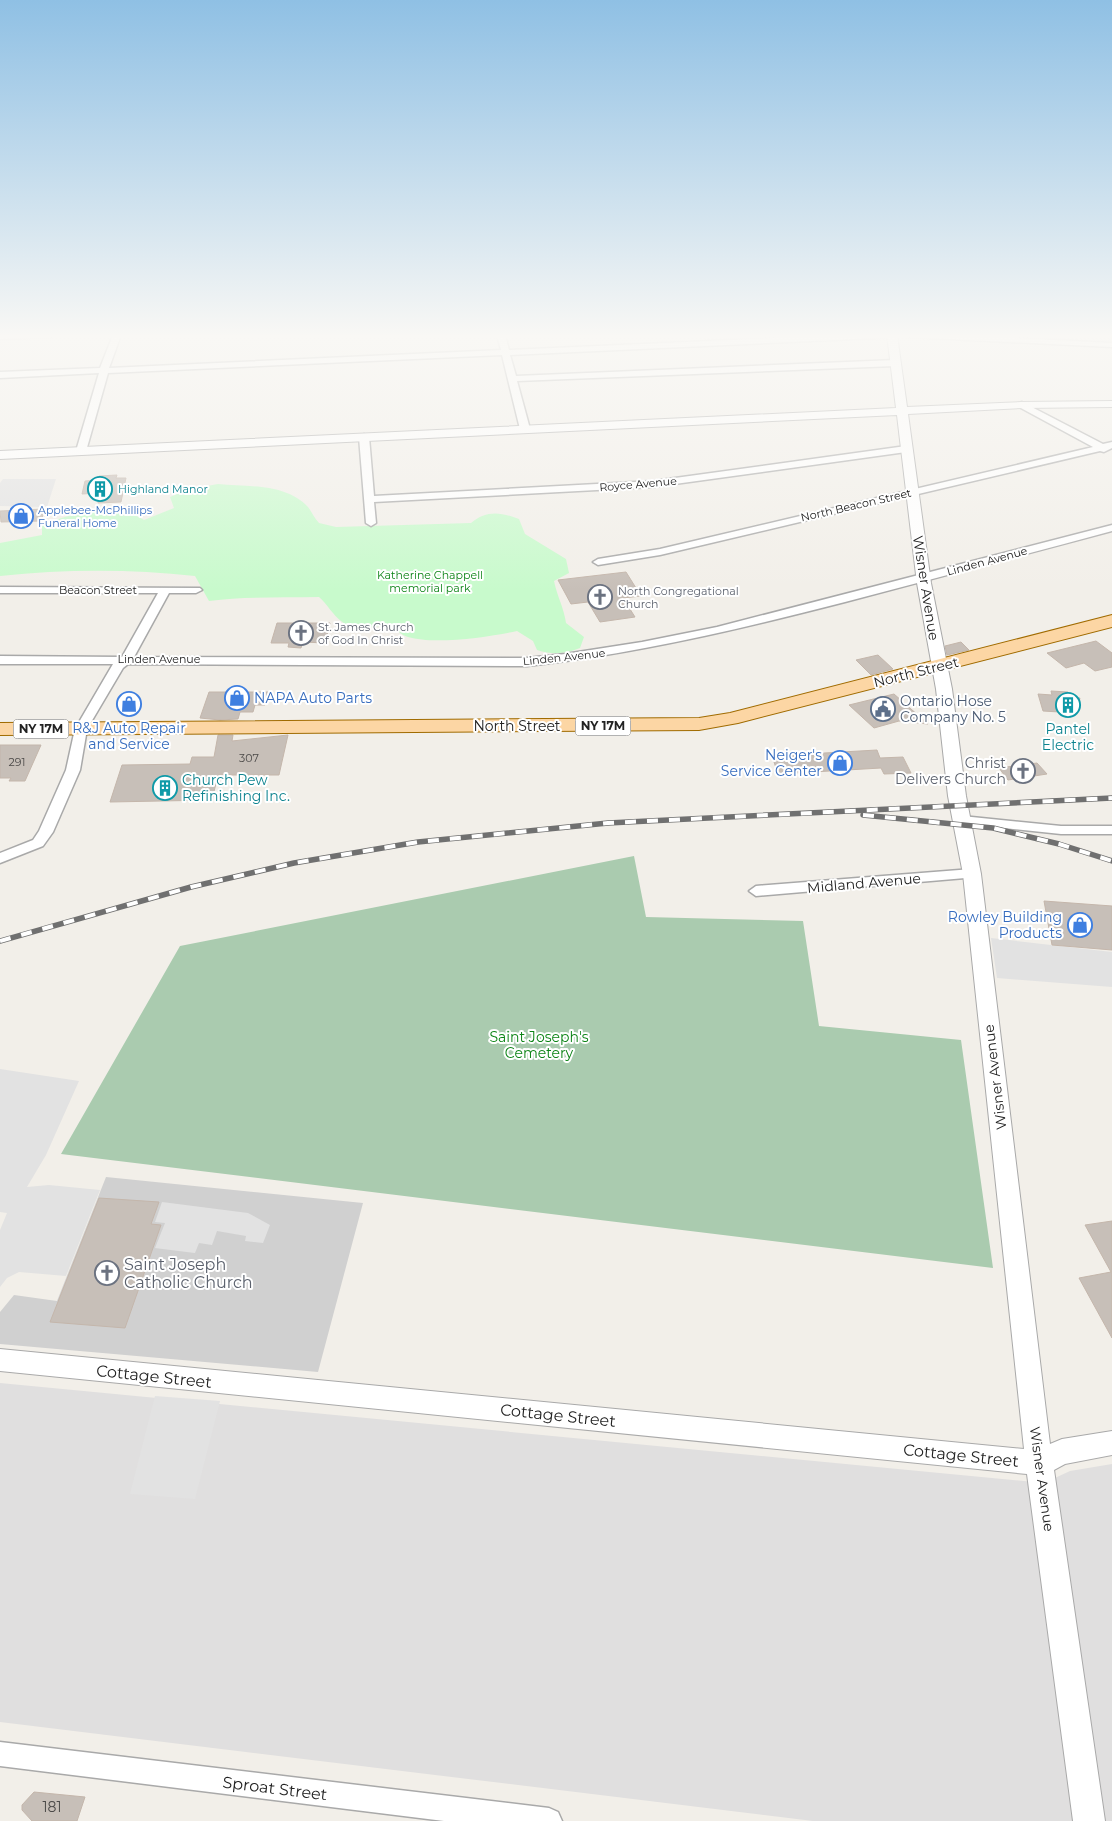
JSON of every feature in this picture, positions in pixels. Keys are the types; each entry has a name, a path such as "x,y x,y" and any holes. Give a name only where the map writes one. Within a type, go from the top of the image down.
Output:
{"main road":[{"name":"North Street","path":"0,729 224,726 674,726 731,720 1112,621"}],"street":[{"path":"82,451 90,420"},
{"path":"522,420 525,429"},
{"path":"0,455 714,420"},
{"name":"Wisner Avenue","path":"903,420 923,578 940,666 957,796 972,874 1040,1463 1090,1821"},
{"path":"1050,420 1112,453"},
{"path":"364,437 371,523"},
{"name":"North Beacon Street","path":"598,562 660,552 1112,445"},
{"name":"Royce Avenue","path":"368,499 653,484 906,449"},
{"name":"Linden Avenue","path":"0,660 527,662 571,658 642,647 717,631 1112,528"},
{"name":"Beacon Street","path":"0,590 196,590"},
{"path":"0,858 22,851 38,843 46,832 73,770 81,729 118,666 127,659 165,590"},
{"path":"962,820 1061,830 1112,830"},
{"path":"0,850 22,851"},
{"name":"Midland Avenue","path":"756,892 972,874"},
{"name":"Cottage Street","path":"0,1360 1040,1463"},
{"path":"1040,1463 1062,1452 1112,1442"},
{"name":"Sproat Street","path":"0,1754 550,1821"}],"shaded area":[{"path":"3,479 56,479 47,507 0,506 0,483"},
{"path":"991,938 1112,952 1112,987 997,978"},
{"path":"0,1069 79,1081 46,1155 27,1187 49,1185 100,1190 66,1276 19,1272 7,1278 0,1287 0,1230 7,1213 0,1212"},
{"path":"106,1177 363,1203 318,1372 0,1344 0,1312 14,1295 57,1301"},
{"path":"162,1202 248,1213 270,1225 263,1243 245,1241 246,1236 217,1231 212,1245 199,1243 195,1253 155,1248 165,1223 155,1222"},
{"path":"0,1383 1044,1483 1070,1471 1112,1464 1112,1821 813,1821 0,1722"},
{"path":"155,1396 220,1401 195,1499 130,1494"}],"green space":[{"name":"Katherine Chappell memorial park","path":"218,484 253,486 278,490 289,494 299,499 308,507 319,523 336,527 471,523 488,514 500,514 519,519 525,534 566,559 569,573 554,581 566,623 584,637 580,648 569,652 543,652 537,650 533,641 517,631 477,638 432,640 405,636 389,624 364,628 352,627 338,619 319,597 250,598 209,601 195,576 147,572 98,571 0,576 0,543 42,535 42,524 80,513 107,510 132,514 144,520 174,508 170,497 190,489"},
{"name":"Saint Joseph's Cemetery","path":"634,856 646,917 803,921 819,1026 961,1040 993,1268 61,1154 180,946"}],"building":[{"name":"Highland Manor","path":"117,475 116,478 126,478 121,502 98,503 100,493 82,494 85,481 98,480 99,476"},
{"name":"Applebee-McPhillips Funeral Home","path":"45,509 41,521 1,522 0,511"},
{"name":"North Congregational Church","path":"626,572 641,596 623,598 635,617 600,622 588,602 571,604 558,580"},
{"name":"St. James Church of God In Christ","path":"277,623 330,623 325,643 303,642 301,648 288,647 289,643 271,643"},
{"path":"1096,641 1112,653 1112,667 1095,671 1084,663 1066,668 1047,653"},
{"path":"961,642 969,650 947,655 945,646"},
{"path":"878,655 893,669 871,675 856,660"},
{"path":"1051,691 1068,692 1070,698 1080,698 1076,713 1043,711 1038,694 1052,695"},
{"name":"NAPA Auto Parts","path":"209,692 269,692 265,705 255,705 253,712 240,712 238,719 220,720 200,718"},
{"name":"Ontario Hose Company No. 5","path":"894,694 928,724 899,721 874,728 849,705"},
{"path":"218,735 233,735 232,741 288,735 279,775 218,775 212,800 110,802 122,765 190,764 192,757 214,757"},
{"path":"0,745 41,745 25,781 9,781 11,778 0,778"},
{"name":"Neiger's Service Center","path":"877,750 880,758 903,757 911,773 884,774 881,768 778,774 772,756"},
{"name":"Christ Delivers Church","path":"1037,763 1047,774 1008,780 999,768"},
{"name":"Rowley Building Products","path":"1044,901 1112,906 1112,950 1052,945"},
{"name":"Saint Joseph Catholic Church","path":"99,1198 159,1202 151,1224 161,1225 125,1328 50,1322"},
{"path":"1112,1221 1112,1338 1079,1278 1111,1272 1085,1225"},
{"path":"34,1792 85,1797 77,1821 32,1821 22,1810 22,1805"}],"railway":[{"path":"0,941 191,887 294,863 418,842 608,823 1112,798"},
{"path":"863,815 993,828 1059,844 1112,861"}],"place":[{"name":"Highland Manor","path":"100,489"},
{"name":"Applebee-McPhillips Funeral Home","path":"21,516"},
{"name":"North Congregational Church","path":"600,597"},
{"name":"St. James Church of God In Christ","path":"301,633"},
{"name":"NAPA Auto Parts","path":"237,698"},
{"name":"R&J Auto Repair and Service","path":"129,704"},
{"name":"Pantel Electric","path":"1068,705"},
{"name":"Ontario Hose Company No. 5","path":"883,709"},
{"name":"Neiger's Service Center","path":"840,763"},
{"name":"Christ Delivers Church","path":"1023,771"},
{"name":"Church Pew Refinishing Inc.","path":"165,788"},
{"name":"Rowley Building Products","path":"1080,925"},
{"name":"Saint Joseph Catholic Church","path":"107,1273"}]}
